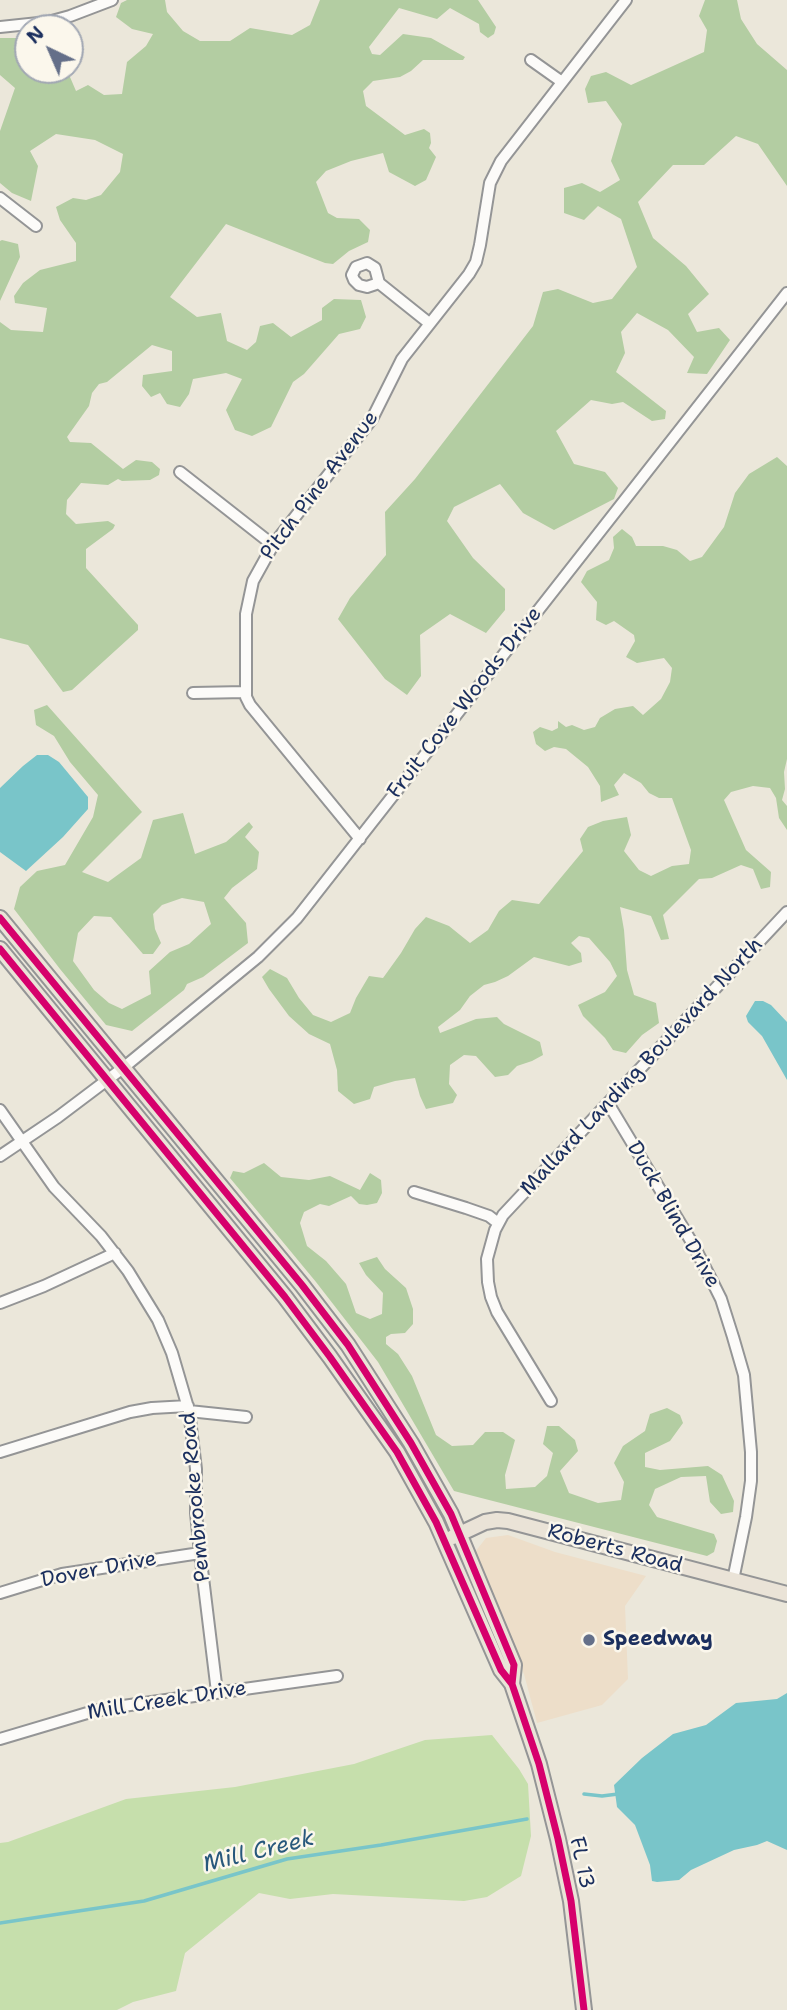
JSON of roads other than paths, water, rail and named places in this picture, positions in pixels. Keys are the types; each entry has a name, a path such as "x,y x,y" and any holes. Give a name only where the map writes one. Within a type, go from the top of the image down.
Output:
{"main road":[{"path":"0,918 293,1274 348,1345 411,1443 460,1534 514,1665 512,1684"},
{"path":"0,948 285,1297 397,1452 445,1541 501,1670 512,1684"},
{"name":"Roberts Road","path":"445,1541 485,1522 508,1521 787,1594"},
{"name":"FL 13","path":"512,1684 549,1802 566,1876 584,2010"}],"street":[{"path":"0,27 48,22 112,0"},
{"name":"Pitch Pine Avenue","path":"245,692 248,600 258,569 273,545 372,419 402,359 469,274 476,262 487,195 495,171 626,0"},
{"path":"531,60 562,82"},
{"path":"0,198 36,226"},
{"path":"379,283 429,323"},
{"name":"Fruit Cove Woods Drive","path":"0,1156 58,1118 108,1080 281,935 360,839 787,293"},
{"path":"180,472 273,545"},
{"path":"193,693 245,692 250,705 360,839"},
{"name":"Mallard Landing Boulevard North","path":"498,1223 787,912"},
{"name":"Duck Blind Drive","path":"608,1103 694,1246 712,1281 725,1312 744,1375 751,1481 733,1580"},
{"name":"Pembrooke Road","path":"0,1110 54,1187 114,1253 143,1293 172,1353 188,1408 196,1469 200,1553 217,1692"},
{"path":"414,1192 489,1216 498,1223 487,1259 491,1297 551,1401"},
{"path":"0,1303 44,1286 114,1253"},
{"path":"0,1452 130,1412 152,1408 188,1408 246,1417"},
{"name":"Dover Drive","path":"0,1593 62,1574 200,1553"},
{"name":"Mill Creek Drive","path":"0,1739 94,1711 337,1676"}],"water":[{"path":"37,755 48,755 59,762 88,797 88,809 63,837 26,871 0,852 0,788"},
{"path":"755,1001 771,1005 787,1022 787,1080 762,1036 748,1022 746,1016"},
{"path":"787,1693 787,1850 767,1841 734,1850 691,1870 679,1880 652,1881 650,1865 635,1825 617,1807 614,1785 642,1758 673,1734 706,1725 736,1703 777,1699"}],"waterway":[{"path":"584,1794 618,1794"},
{"name":"Mill Creek","path":"0,1923 144,1901 287,1859 527,1819"}],"place":[{"name":"Speedway","path":"589,1640"}]}
